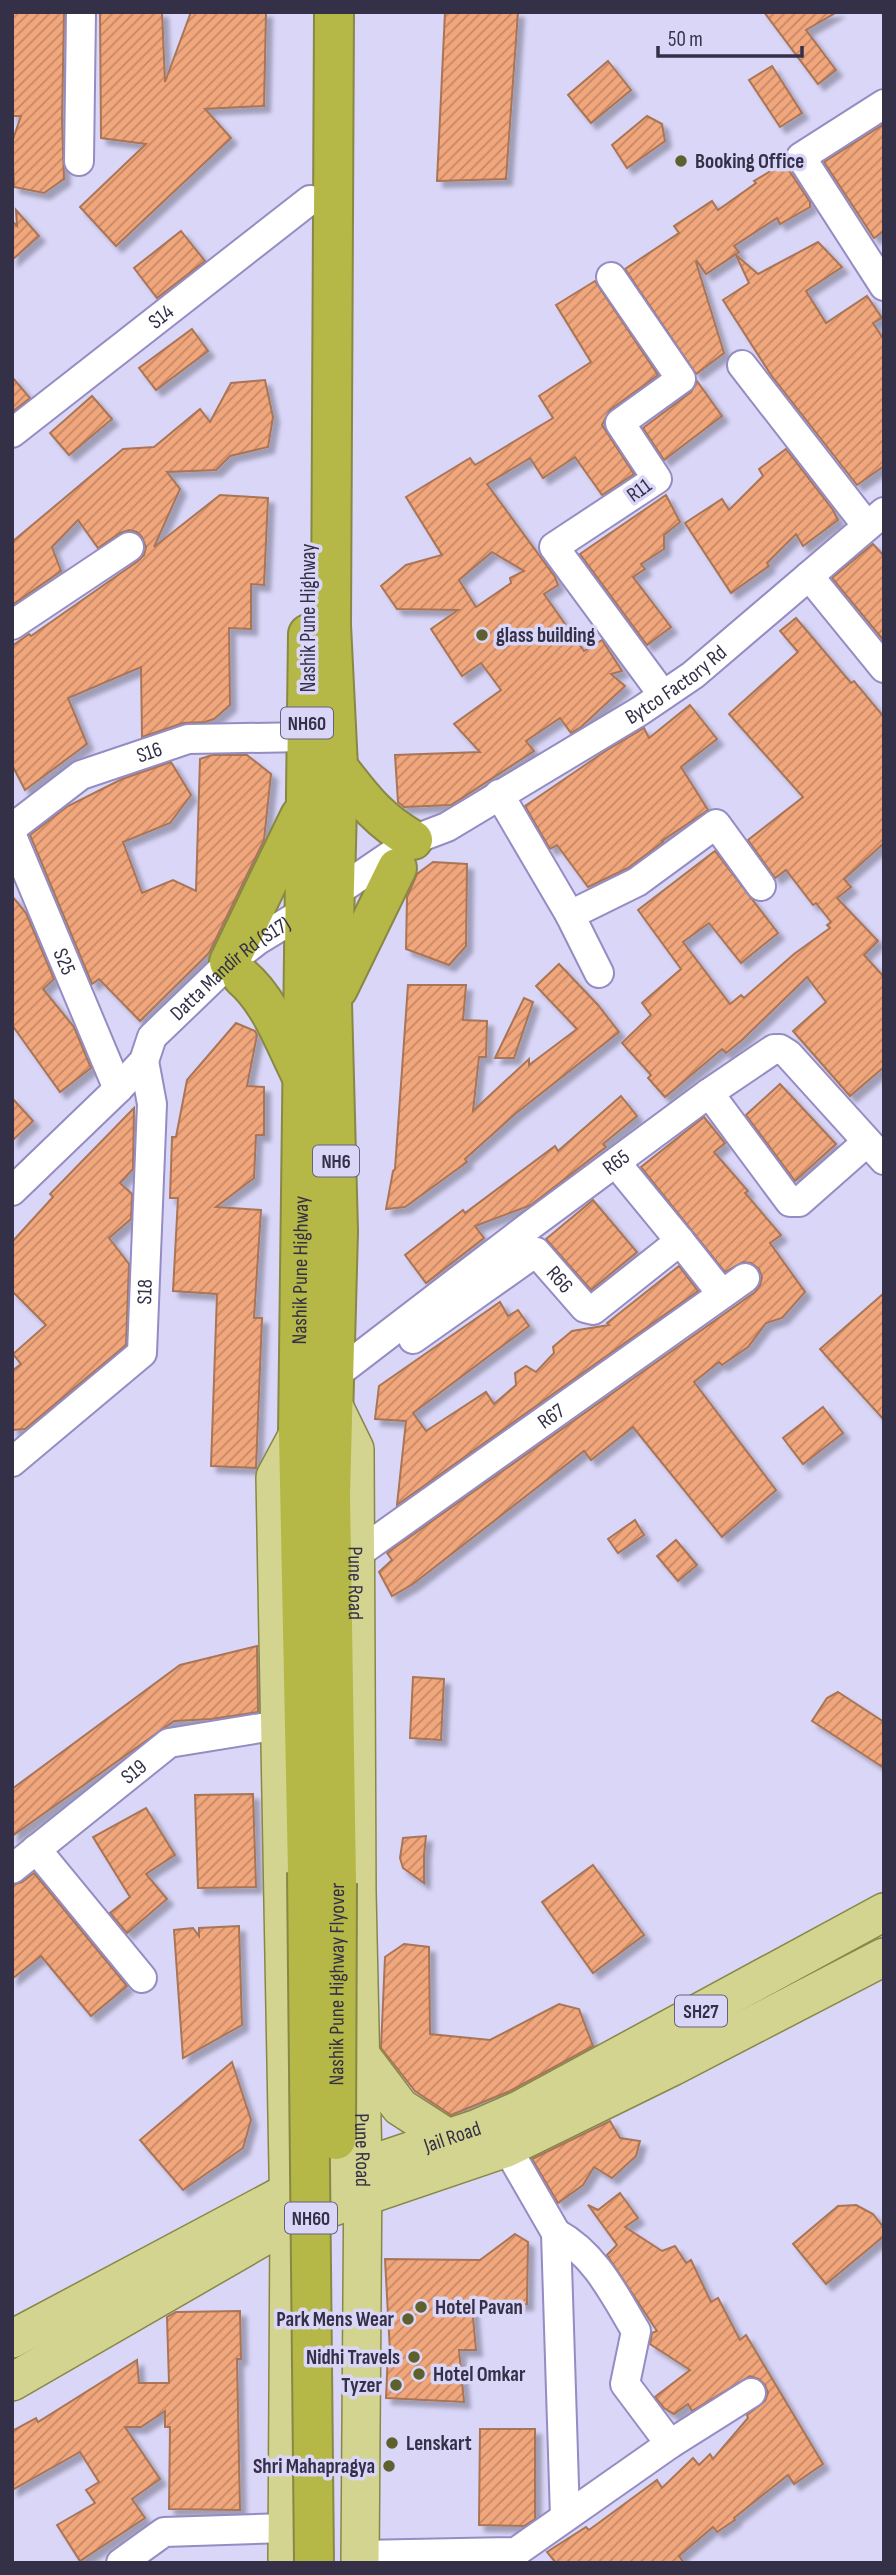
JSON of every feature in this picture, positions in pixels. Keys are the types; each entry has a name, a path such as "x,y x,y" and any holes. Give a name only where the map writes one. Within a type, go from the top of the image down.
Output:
{"highway":[{"name":"Nashik Pune Highway","path":"313,12 305,804 332,1002 338,1231 334,1393"},
{"name":"Nashik Pune Highway","path":"298,1434 304,1082 319,913 338,766 331,625 334,12"},
{"path":"332,1002 419,845 390,827 374,812 338,766"},
{"path":"304,1082 255,989 236,970 305,804"},
{"name":"Nashik Pune Highway Flyover","path":"314,2563 322,1878 334,1393"},
{"name":"Nashik Pune Highway Flyover","path":"298,1434 336,2155 353,2560"}],"main road":[{"name":"Pune Road","path":"334,1393 355,1449 357,1554 356,1892 362,2181 353,2560"},
{"path":"287,2545 289,2207 275,1477 298,1434"},
{"name":"Jail Road","path":"12,2339 289,2207 362,2181 497,2142 884,1912"},
{"path":"497,2142 672,2067 884,1956"},
{"path":"360,2054 400,2107 448,2138"},
{"name":"Jail Road","path":"362,2181 448,2138 497,2142"},
{"name":"Jail Road","path":"12,2382 289,2207"}],"street":[{"path":"79,161 81,12"},
{"path":"880,271 802,157 884,104"},
{"name":"S14","path":"12,433 310,200"},
{"name":"R11","path":"611,277 681,379 620,424 657,479 554,547 663,695"},
{"path":"742,365 875,519"},
{"name":"Bytco Factory Rd","path":"319,913 499,794 640,711 693,675 875,519"},
{"path":"12,625 129,547"},
{"path":"809,576 884,668"},
{"name":"S16","path":"12,828 81,775 188,739 307,737"},
{"path":"499,794 570,915 599,973"},
{"path":"570,915 637,882 716,824 761,886"},
{"name":"S25","path":"12,836 118,1088"},
{"name":"Datta Mandir Rd (S17)","path":"12,1191 144,1061 164,1052 236,970 258,963 319,913"},
{"name":"R65","path":"334,1393 529,1242 709,1093 767,1052 780,1049 788,1054 875,1151"},
{"name":"S18","path":"12,1462 142,1353 152,1104 144,1061"},
{"path":"709,1093 790,1202 799,1202 875,1151"},
{"path":"625,1174 680,1241"},
{"name":"R66","path":"529,1242 585,1308 593,1310 680,1241"},
{"name":"R67","path":"357,1554 733,1286 680,1241"},
{"name":"S19","path":"12,1868 169,1743 279,1725"},
{"path":"36,1849 142,1978"},
{"path":"497,2142 555,2234 565,2517"},
{"path":"555,2234 573,2242 601,2273 636,2331 625,2384 670,2444"},
{"path":"353,2560 516,2552 670,2444 751,2393"},
{"path":"121,2563 164,2532 287,2545"}],"building":[{"path":"12,12 64,12 64,179 44,193 14,187 12,142 21,116 12,116"},
{"path":"100,12 162,12 165,82 191,12 266,12 264,106 205,109 231,138 116,246 80,207 146,144 101,138"},
{"path":"445,12 518,12 506,179 437,181"},
{"path":"764,12 837,12 806,30 836,70 818,84"},
{"path":"608,61 631,90 591,123 568,95"},
{"path":"772,66 802,113 780,127 749,80"},
{"path":"647,116 662,124 665,141 627,168 612,145"},
{"path":"884,124 884,231 874,238 824,162"},
{"path":"784,163 810,202 810,207 780,224 777,218 734,246 739,252 706,274 696,262 724,353 696,374 625,269 679,233 674,226 712,201 718,210 756,183 754,181"},
{"path":"16,210 39,236 12,260 12,221 17,226"},
{"path":"181,231 205,261 157,298 134,268"},
{"path":"818,242 842,267 806,291 826,323 867,296 882,318 873,323 884,340 884,466 857,485 771,375 723,300 749,283 736,255 758,274"},
{"path":"595,281 658,375 610,410 602,425 634,474 602,495 575,457 543,478 530,458 487,484 555,577 558,585 544,594 584,651 602,640 622,671 611,674 625,686 571,733 560,718 526,741 534,751 451,805 404,807 398,802 395,755 480,752 454,724 501,690 481,663 462,676 431,629 458,610 397,609 381,586 406,565 442,555 406,497 470,458 475,465 553,418 539,396 591,362 556,305","holes":["492,552 524,571 510,578 511,583 476,607 459,580"]},
{"path":"192,329 208,351 156,390 139,368"},
{"path":"12,377 30,398 12,412"},
{"path":"265,380 273,417 268,447 230,456 216,470 167,472 180,489 154,547 220,495 268,498 264,585 251,584 251,629 229,628 230,705 214,719 183,723 142,737 141,667 68,698 87,744 25,790 12,765 12,646 29,634 31,636 138,561 144,555 146,547 137,532 129,530 98,548 78,520 52,547 61,571 12,605 12,542 123,449 154,447 200,409 210,422 231,383"},
{"path":"697,381 722,416 664,460 643,428 691,392"},
{"path":"92,396 112,419 69,455 50,433"},
{"path":"786,449 838,520 803,546 796,534 767,563 769,566 731,593 685,523 722,499 729,510 763,476 759,469"},
{"path":"666,495 680,522 664,535 664,549 641,564 645,569 633,577 671,627 647,645 580,554"},
{"path":"873,544 884,556 884,641 832,578"},
{"path":"796,618 884,717 884,843 844,879 851,887 837,898 878,941 864,955 884,977 884,1067 850,1096 793,1031 826,1002 807,977 742,1040 726,1053 722,1049 665,1097 648,1078 651,1075 622,1043 651,1015 642,1003 681,969 638,910 715,851 778,933 741,963 709,923 683,942 730,1004 741,995 744,998 794,954 830,928 827,925 831,922 816,903 813,905 786,870 775,878 748,840 803,797 729,714 798,652 780,631"},
{"path":"690,705 717,739 681,767 708,810 628,868 588,887 557,845 550,849 525,806 644,728 649,738"},
{"path":"212,755 247,755 271,774 264,840 209,953 140,1021 99,979 92,984 30,835 68,806 122,779 171,762 191,795 170,823 123,842 142,893 173,880 196,891 200,759"},
{"path":"433,862 467,864 466,946 449,965 406,949 407,897 417,874"},
{"path":"12,896 26,913 54,979 43,989 74,1027 91,1068 60,1092 12,1025"},
{"path":"559,964 598,1005 619,1032 515,1114 465,1159 467,1162 405,1207 386,1209 395,1169 408,985 466,985 463,1020 487,1021 486,1057 479,1057 473,1111 529,1059 529,1065 577,1029 536,986"},
{"path":"524,998 533,1002 514,1058 495,1058"},
{"path":"236,1023 255,1031 257,1035 247,1086 264,1087 264,1135 256,1135 254,1178 216,1207 261,1210 254,1318 262,1318 256,1468 211,1466 217,1294 173,1291 178,1198 170,1198 172,1137 176,1137 187,1080"},
{"path":"780,1084 836,1144 795,1181 746,1115"},
{"path":"621,1096 637,1116 603,1144 606,1147 531,1205 475,1226 484,1238 426,1283 405,1255 463,1210 465,1213 555,1146 558,1151"},
{"path":"12,1098 33,1121 12,1141"},
{"path":"134,1108 133,1169 120,1183 132,1194 131,1219 109,1238 129,1264 126,1345 25,1429 12,1430 12,1371 21,1364 13,1354 46,1325 12,1291 12,1242 53,1197 50,1194"},
{"path":"704,1117 725,1143 714,1152 781,1235 770,1243 805,1292 782,1318 766,1323 748,1347 722,1365 719,1362 694,1382 776,1490 722,1537 633,1427 591,1460 584,1451 413,1584 392,1596 379,1572 392,1560 387,1553 755,1292 760,1285 762,1277 759,1269 751,1263 743,1262 725,1272 641,1167"},
{"path":"593,1200 637,1252 591,1290 546,1239"},
{"path":"679,1266 698,1291 397,1505 406,1421 375,1419 379,1386 500,1302 508,1316 518,1310 529,1326 413,1413 426,1431 486,1392 494,1404 516,1385 515,1373 526,1366 536,1372 554,1353 553,1347 572,1331 609,1325 607,1323"},
{"path":"884,1293 884,1420 820,1349"},
{"path":"823,1407 843,1433 803,1464 783,1438"},
{"path":"635,1520 644,1535 618,1553 608,1539"},
{"path":"676,1540 697,1565 678,1581 657,1556"},
{"path":"257,1646 258,1712 174,1721 12,1836 12,1789 180,1665"},
{"path":"413,1677 444,1679 441,1740 410,1738"},
{"path":"838,1692 884,1722 884,1768 812,1721 827,1698"},
{"path":"253,1794 256,1887 198,1888 195,1795"},
{"path":"146,1808 175,1855 146,1874 167,1899 127,1933 110,1913 130,1897 93,1837"},
{"path":"426,1836 424,1883 403,1868 400,1858 403,1838"},
{"path":"593,1865 644,1935 593,1973 542,1902"},
{"path":"34,1873 127,1986 91,2016 41,1956 12,1979 12,1885 22,1882"},
{"path":"239,1926 242,2025 183,2058 174,1930 193,1928 199,1936 199,1928"},
{"path":"404,1944 429,1947 430,2034 490,2040 559,2004 579,2009 593,2046 510,2091 451,2115 415,2091 381,2048 385,1957"},
{"path":"232,2062 251,2120 243,2148 183,2190 140,2140"},
{"path":"610,2121 620,2138 640,2141 636,2156 612,2178 594,2167 583,2185 558,2203 532,2159"},
{"path":"620,2193 638,2218 625,2227 662,2251 675,2246 686,2263 691,2260 711,2302 718,2298 740,2340 746,2335 823,2464 794,2484 788,2475 734,2518 735,2520 717,2532 713,2527 679,2556 684,2563 556,2563 547,2552 586,2527 589,2530 657,2480 662,2488 693,2458 699,2465 710,2454 713,2459 748,2418 747,2415 765,2401 768,2393 759,2379 750,2376 692,2411 688,2404 674,2414 664,2408 655,2397 690,2370 650,2344 652,2333 657,2331 607,2255 617,2245 588,2205 598,2210"},
{"path":"856,2205 873,2214 884,2228 884,2236 826,2284 793,2244 838,2206"},
{"path":"515,2234 528,2242 527,2304 472,2307 476,2350 459,2350 464,2402 386,2398 390,2352 385,2259 480,2260"},
{"path":"240,2311 241,2359 237,2359 240,2510 169,2509 170,2427 165,2427 165,2411 141,2427 125,2427 160,2479 132,2499 145,2518 80,2561 57,2525 95,2503 86,2490 99,2482 80,2452 12,2490 12,2431 36,2418 38,2422 137,2360 139,2383 169,2383 167,2317 176,2312"},
{"path":"480,2429 535,2429 535,2519 524,2526 479,2525"}],"place":[{"name":"Booking Office","path":"681,161"},
{"name":"glass building","path":"482,635"},
{"name":"Hotel Pavan","path":"421,2307"},
{"name":"Park Mens Wear","path":"408,2319"},
{"name":"Nidhi Travels","path":"414,2357"},
{"name":"Hotel Omkar","path":"419,2374"},
{"name":"Tyzer","path":"396,2385"},
{"name":"Lenskart","path":"392,2443"},
{"name":"Shri Mahapragya","path":"389,2466"}]}
